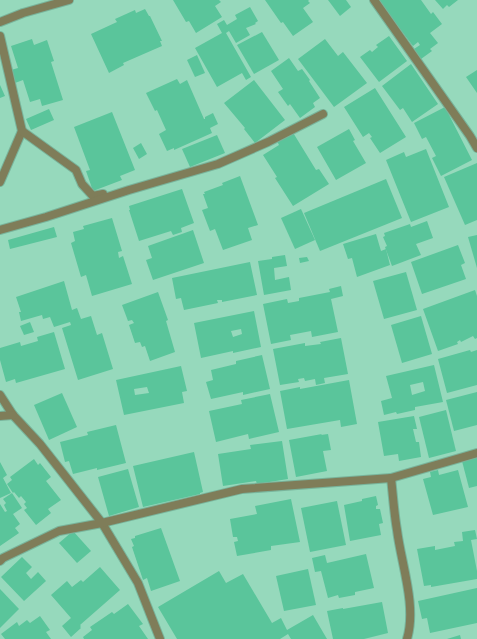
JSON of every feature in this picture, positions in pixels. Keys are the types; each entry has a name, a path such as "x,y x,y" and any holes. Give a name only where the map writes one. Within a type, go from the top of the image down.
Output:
{"street":[{"path":"0,22 23,13 69,0"},
{"path":"374,0 474,134 477,148"},
{"path":"0,36 22,131 2,170 0,182"},
{"path":"0,230 218,164 268,142 323,114"},
{"path":"22,131 76,170 82,184 93,196 129,190"},
{"path":"0,395 13,415 40,444 102,523 138,583 160,639"},
{"path":"0,416 13,415"},
{"path":"0,561 3,558 59,531 102,523 242,488 391,478 477,453"},
{"path":"391,478 397,530 408,588 410,629 407,639"}],"building":[{"path":"173,0 219,0 221,2 215,6 222,17 196,33 189,21 186,22"},
{"path":"265,0 309,0 308,1 310,3 303,8 313,22 293,36 283,22 281,23"},
{"path":"328,0 346,0 351,7 340,16"},
{"path":"378,0 421,0 431,14 433,12 442,24 430,33 438,43 430,49 432,51 421,59 414,49 420,45 418,42 413,46"},
{"path":"435,0 458,0 449,7 447,5 443,9"},
{"path":"250,7 258,21 255,23 256,24 246,28 250,35 236,43 229,31 226,33 251,77 246,80 242,73 217,87 195,48 222,33 217,24 224,20 227,25 237,19 235,15"},
{"path":"145,9 162,41 160,41 162,46 123,63 124,65 109,73 91,34 117,22 115,19 135,10 136,13"},
{"path":"262,32 279,60 254,74 237,45"},
{"path":"389,36 407,61 379,82 360,57 370,50 372,52 378,47 376,45"},
{"path":"32,39 34,45 47,40 54,61 51,62 63,100 42,106 40,99 30,102 23,80 15,83 11,70 18,68 11,46"},
{"path":"325,39 338,56 343,52 367,83 334,107 298,59"},
{"path":"197,55 205,73 195,77 187,60"},
{"path":"289,58 298,71 302,69 320,98 313,103 315,107 300,118 290,104 288,106 278,92 283,89 271,71"},
{"path":"411,64 438,104 412,122 403,108 400,110 382,86"},
{"path":"477,70 477,93 466,77"},
{"path":"177,79 180,84 187,80 204,119 213,113 218,124 210,128 212,133 174,150 174,148 167,151 159,134 166,130 157,110 155,111 146,93"},
{"path":"254,80 285,120 255,143 244,129 245,128 224,103"},
{"path":"0,85 5,96 0,98"},
{"path":"375,88 406,137 380,153 370,138 372,137 369,133 363,137 344,107"},
{"path":"445,107 472,160 441,176 432,158 436,156 426,137 422,139 414,123"},
{"path":"49,109 54,120 31,130 26,119"},
{"path":"112,112 135,170 120,176 122,180 93,191 86,171 90,170 74,127"},
{"path":"349,129 355,140 353,141 366,163 336,180 317,147"},
{"path":"292,131 316,170 319,169 329,184 293,206 275,178 277,177 263,155 279,145 277,141"},
{"path":"217,135 225,153 190,167 182,149"},
{"path":"141,143 147,154 139,159 133,148"},
{"path":"426,149 449,207 411,222 386,160 404,152 406,157"},
{"path":"477,163 477,220 465,225 444,177"},
{"path":"240,176 258,225 248,228 252,240 223,250 215,229 210,231 202,210 208,208 203,194 205,194 204,192 223,185 222,183"},
{"path":"386,179 402,218 320,251 304,213"},
{"path":"182,189 194,223 181,228 182,232 173,235 171,231 139,241 129,206"},
{"path":"301,209 315,240 295,249 281,218"},
{"path":"112,218 122,251 118,252 119,258 123,256 132,284 92,296 86,275 81,277 71,243 75,241 73,232 84,229 83,226"},
{"path":"427,221 433,238 416,244 421,255 392,266 385,247 387,246 383,237 385,236 384,233 410,224 411,227"},
{"path":"54,227 57,237 10,249 8,240"},
{"path":"193,230 204,263 153,280 146,260 152,258 148,246"},
{"path":"376,234 381,251 386,249 390,265 357,277 352,258 348,259 343,244"},
{"path":"477,235 477,268 468,237"},
{"path":"458,245 465,263 461,265 466,279 422,294 411,262"},
{"path":"285,255 287,266 274,268 275,280 289,277 291,290 264,295 258,261"},
{"path":"307,257 309,261 300,263 299,258"},
{"path":"250,262 257,295 222,302 222,300 217,300 218,303 184,310 181,298 176,299 172,278"},
{"path":"406,272 417,310 384,319 373,281"},
{"path":"64,281 72,310 77,308 81,319 91,316 97,335 102,333 113,369 78,380 62,328 71,325 70,322 54,327 50,317 43,319 42,315 21,321 19,312 21,312 16,297"},
{"path":"341,286 343,296 331,299 338,332 312,337 311,331 290,335 291,340 271,344 263,304 287,299 288,303 299,301 299,298 330,292 329,289"},
{"path":"475,290 477,296 477,338 475,339 473,336 461,342 460,340 457,342 458,344 438,351 423,309"},
{"path":"158,292 168,320 166,321 175,352 150,361 145,346 142,347 140,342 135,343 129,325 134,323 132,320 128,321 122,305"},
{"path":"254,311 261,347 201,358 194,323","holes":["241,329 242,334 233,337 231,331"]},
{"path":"421,316 432,354 402,363 391,325"},
{"path":"30,322 34,332 24,335 20,326"},
{"path":"54,332 65,369 16,383 15,379 6,382 0,360 0,348 20,342 21,346 38,341 37,337"},
{"path":"341,338 348,374 324,378 325,383 316,385 315,379 305,381 304,378 298,379 299,382 280,385 273,349 305,343 305,346 321,344 320,342"},
{"path":"470,350 471,352 477,350 477,385 447,393 438,359"},
{"path":"262,355 270,389 243,395 243,392 211,399 206,382 213,380 211,370 236,364 236,361"},
{"path":"434,365 443,402 415,407 415,410 397,414 396,412 384,415 381,401 392,398 386,376","holes":["423,382 425,391 412,395 410,385"]},
{"path":"181,366 187,391 182,392 184,403 124,415 116,380","holes":["147,387 149,393 135,395 134,389"]},
{"path":"349,380 357,424 341,427 340,420 287,429 280,391"},
{"path":"477,392 477,425 454,431 446,400"},
{"path":"62,393 77,427 49,440 34,405"},
{"path":"270,394 279,432 249,439 248,434 216,442 209,411 242,404 241,400"},
{"path":"446,410 456,451 429,458 419,417"},
{"path":"414,416 417,429 413,429 416,442 419,442 421,457 399,461 398,454 384,456 378,422"},
{"path":"116,425 126,463 73,474 69,461 65,462 60,442 88,435 87,432"},
{"path":"322,434 321,435 328,434 331,450 323,451 327,471 296,477 289,440"},
{"path":"282,441 288,479 257,484 256,481 223,486 218,454 251,449 250,445"},
{"path":"194,452 203,492 200,494 143,507 133,466"},
{"path":"477,457 477,486 469,488 462,461"},
{"path":"34,459 38,465 40,463 51,477 46,481 61,500 48,509 51,513 36,525 24,510 27,508 24,504 26,502 21,496 19,498 14,492 13,493 7,484 12,480 10,477"},
{"path":"0,462 7,475 3,478 11,493 0,498"},
{"path":"128,469 139,507 109,516 98,477"},
{"path":"438,470 439,475 458,470 468,507 433,515 423,479 431,477 430,472"},
{"path":"12,493 22,508 13,514 20,524 15,528 19,533 0,546 0,504 5,512 7,511 4,505 6,503 3,499"},
{"path":"376,496 378,505 376,506 376,509 380,509 383,523 379,524 381,535 350,541 344,505"},
{"path":"291,499 300,542 271,546 271,550 237,556 234,542 238,541 237,537 233,537 230,519 257,514 255,506"},
{"path":"337,501 346,545 310,552 301,508"},
{"path":"161,528 180,581 151,591 147,578 143,580 132,547 134,546 131,539 135,538 135,536"},
{"path":"475,530 477,539 471,540 477,571 477,579 431,587 431,585 424,586 417,549 435,546 435,550 455,546 454,542 463,541 462,532"},
{"path":"73,531 91,551 77,563 59,543"},
{"path":"366,554 374,588 355,592 355,595 339,598 338,595 328,598 321,571 315,572 312,558 325,555 327,563"},
{"path":"22,557 32,567 26,573 31,579 38,572 46,581 24,601 1,577"},
{"path":"100,567 120,590 80,625 81,628 71,637 62,626 71,618 51,595 67,581 72,587 81,580 83,582"},
{"path":"308,569 316,605 284,611 276,576"},
{"path":"219,571 226,583 243,574 272,623 281,618 287,630 313,615 327,639 291,639 288,634 280,639 177,639 158,607"},
{"path":"477,588 477,623 430,633 427,618 422,619 418,601"},
{"path":"0,589 19,609 0,628"},
{"path":"382,602 388,633 364,639 333,639 327,611"},
{"path":"128,604 143,624 139,626 148,639 84,639 83,637 92,630 90,627 112,612 114,614"},
{"path":"40,616 50,630 46,632 51,639 5,639 1,634 17,622 19,626 27,620 30,623"},
{"path":"460,635 461,639 447,639"}]}
